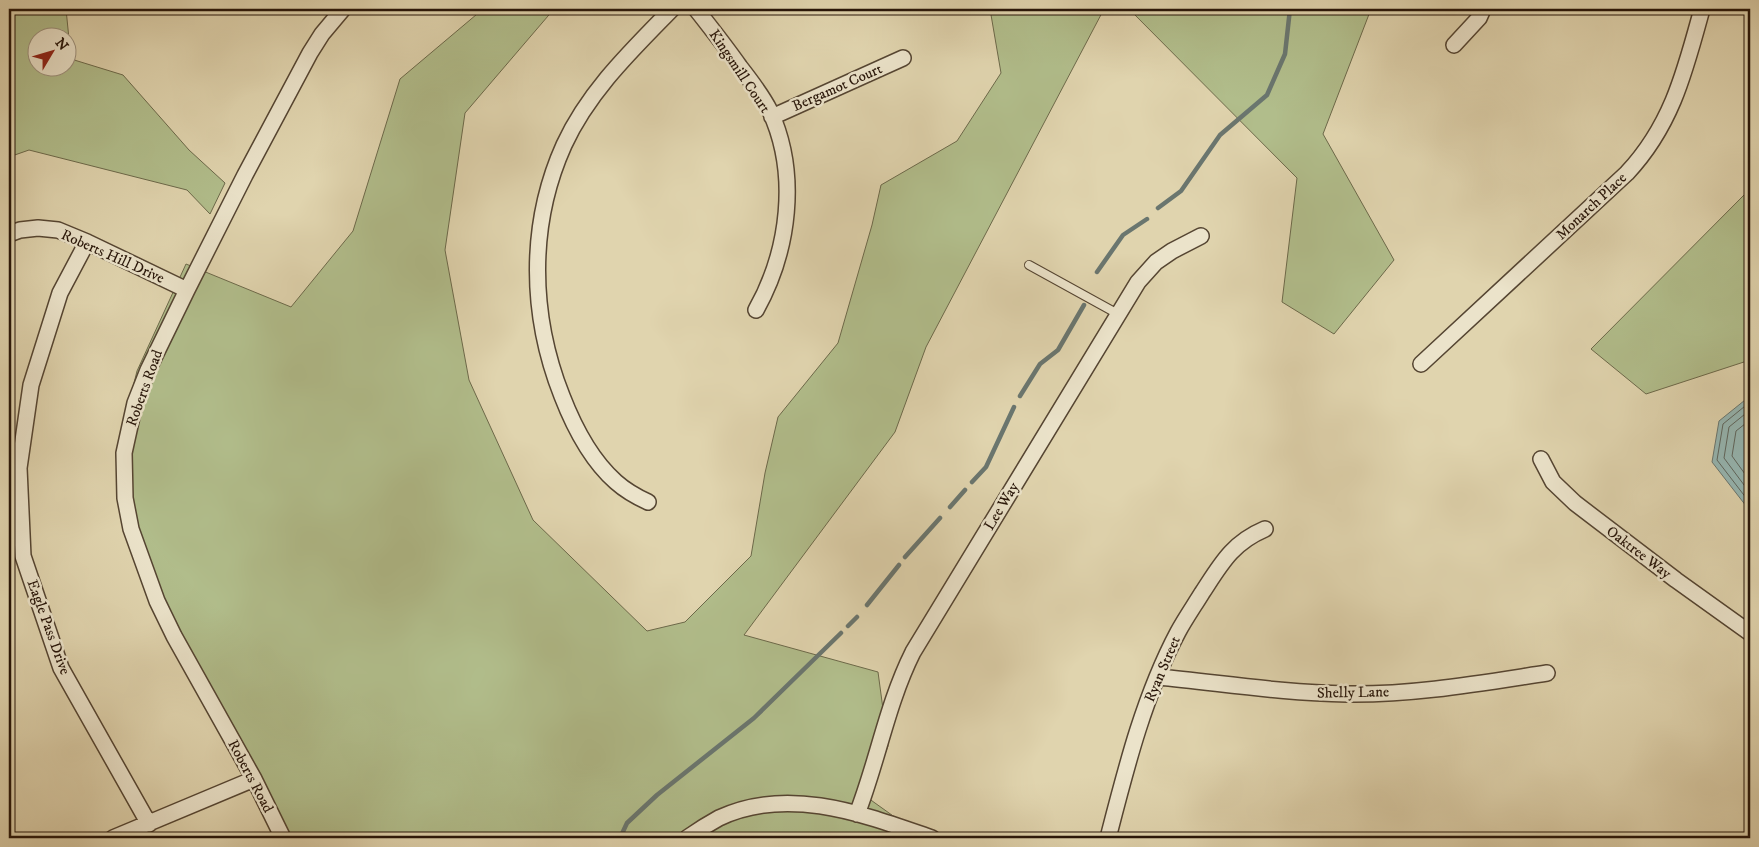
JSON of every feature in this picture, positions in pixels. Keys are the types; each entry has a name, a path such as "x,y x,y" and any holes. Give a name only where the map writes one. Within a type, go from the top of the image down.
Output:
{"street":[{"name":"Roberts Road","path":"282,838 254,779 174,636 157,601 131,528 125,498 124,454 136,403 148,370 187,290 310,53 342,9"},
{"path":"648,502 616,483 596,460 578,433 547,356 539,309 537,270 544,204 553,173 565,144 583,110 605,79 672,9"},
{"name":"Kingsmill Court","path":"696,9 752,83 772,117 780,139 786,171 787,207 782,242 773,274 756,310"},
{"path":"1454,45 1479,18 1483,9"},
{"name":"Monarch Place","path":"1421,364 1626,172 1648,148 1664,123 1678,90 1702,9"},
{"name":"Bergamot Court","path":"772,117 903,58"},
{"name":"Roberts Hill Drive","path":"9,234 20,230 38,228 58,230 187,290"},
{"name":"Lee Way","path":"857,814 895,693 913,652 1138,282 1156,262 1172,250 1201,236"},
{"name":"Eagle Pass Drive","path":"87,242 60,294 31,385 19,468 23,556 61,668 149,824"},
{"name":"Oaktree Way","path":"1540,459 1553,482 1575,503 1676,580 1750,633"},
{"name":"Ryan Street","path":"1108,838 1123,778 1146,706 1179,630 1232,550 1248,536 1265,529"},
{"name":"Shelly Lane","path":"1158,677 1252,689 1349,694 1447,687 1547,673"},
{"path":"114,838 254,779"},
{"path":"687,838 721,817 741,810 768,805 798,804 832,808 857,814 932,838"}],"lane":[{"path":"1029,265 1118,314"}],"green space":[{"path":"9,9 66,9 68,28 28,28 28,78 78,78 78,61 123,75 189,150 225,183 210,214 187,190 29,150 9,157"},
{"path":"483,9 554,9 465,113 445,250 469,380 533,520 647,631 685,622 751,556 765,473 778,417 838,343 872,225 881,185 957,141 1001,73 990,9 1104,9 926,347 895,432 744,635 878,672 888,746 868,798 924,838 279,838 137,557 116,456 137,371 186,264 291,307 353,231 400,79"},
{"path":"1129,9 1371,9 1323,134 1394,260 1334,334 1282,302 1297,178"},
{"path":"1750,119 1750,360 1646,394 1591,349 1745,194 1747,120"}],"water":[{"path":"1750,396 1750,511 1712,462 1719,421"}],"waterway":[{"path":"1158,208 1181,191 1220,135 1267,95 1285,54 1290,9"},
{"path":"1097,272 1123,235 1147,219"},
{"path":"1020,396 1040,364 1058,350 1084,305"},
{"path":"972,482 986,467 1014,407"},
{"path":"950,507 965,490"},
{"path":"905,557 940,518"},
{"path":"867,605 899,565"},
{"path":"848,626 857,617"},
{"path":"620,838 627,823 657,795 754,718 841,633"}]}
